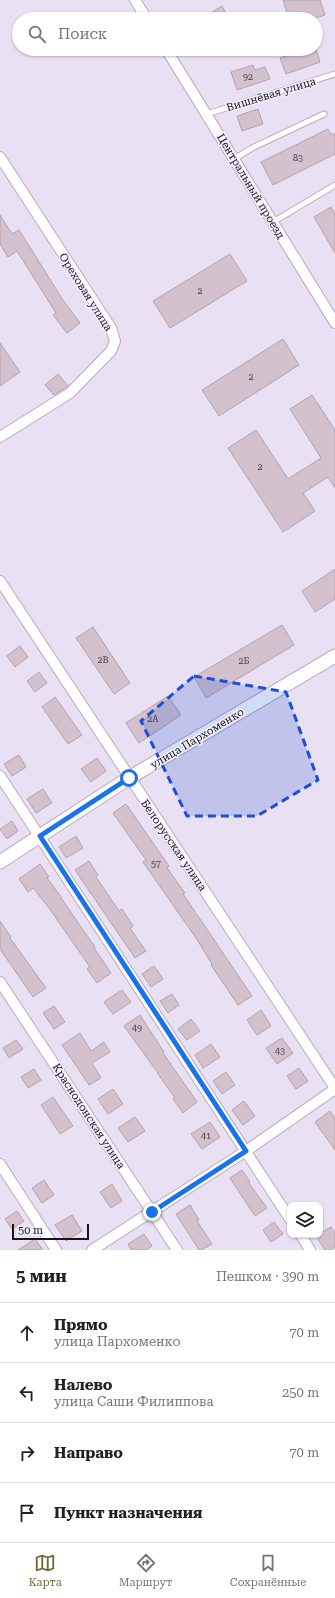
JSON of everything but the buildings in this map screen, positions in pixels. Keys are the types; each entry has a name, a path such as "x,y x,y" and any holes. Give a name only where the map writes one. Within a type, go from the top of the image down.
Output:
{"street":[{"path":"135,0 143,12"},
{"name":"Центральный проезд","path":"170,56 335,323"},
{"name":"Ореховая улица","path":"0,156 110,328 115,341 111,352 70,393 0,437"},
{"name":"Белорусская улица","path":"0,581 335,1089"},
{"name":"улица Пархоменко","path":"0,862 129,778 335,656"},
{"path":"0,776 287,1214"},
{"name":"Краснодонская улица","path":"0,982 177,1250"},
{"path":"92,1250 246,1151 335,1089"},
{"path":"0,1164 56,1250"},
{"path":"303,1238 310,1250"}],"lane":[{"name":"Вишнёвая улица","path":"207,114 335,74"},
{"path":"234,159 252,148 324,114"},
{"path":"273,222 335,185"}],"highlighted area":[{"path":"194,676 286,692 318,780 257,816 187,816 141,721"}],"route":[{"path":"129,778 40,836 246,1151 152,1212"}]}
